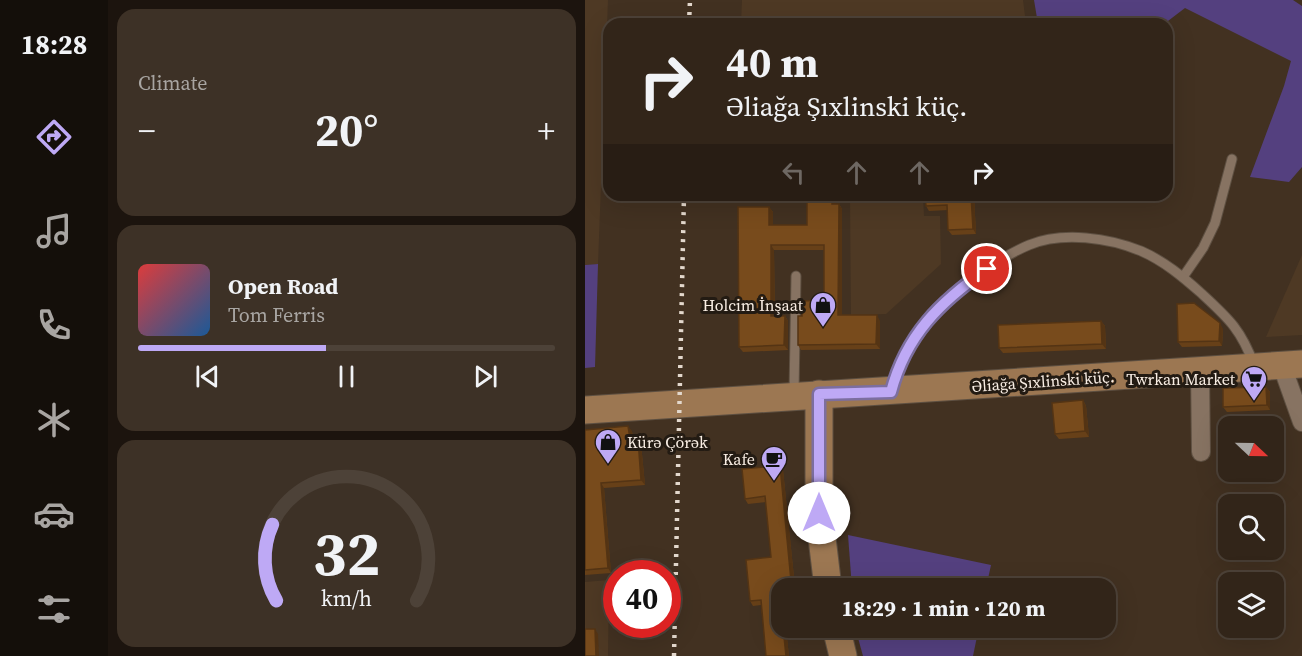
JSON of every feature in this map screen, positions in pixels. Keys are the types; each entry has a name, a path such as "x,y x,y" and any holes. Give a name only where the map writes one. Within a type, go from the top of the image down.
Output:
{"main road":[{"name":"Əliağa Şıxlinski küç.","path":"585,410 1292,365"},
{"path":"807,395 827,578"},
{"path":"838,638 843,656"}],"street":[{"path":"1292,365 1302,422"},
{"path":"1200,371 1201,452"}],"lane":[{"path":"1183,277 1203,248 1215,223 1232,159"},
{"path":"891,392 903,356 931,315 1000,260 1031,244 1059,238 1082,237 1141,251 1183,277 1230,319 1247,343 1255,367"},
{"path":"797,276 807,395"}],"shaded area":[{"path":"585,0 608,0 607,18 603,18 603,132 598,264 585,265"},
{"path":"742,0 1023,0 1025,18 741,18"},
{"path":"1034,0 1293,0 1302,6 1302,167 1289,182 1250,177 1291,61 1185,8 1172,18 1037,18"},
{"path":"850,201 923,201 924,216 940,216 941,264 886,314 851,315"},
{"path":"1302,255 1302,335 1266,337"},
{"path":"598,264 595,367 585,368 585,265"},
{"path":"848,535 991,565 988,578 851,578"},
{"path":"603,580 603,638 608,638 608,656 585,656 585,582"},
{"path":"858,638 977,638 973,656 863,656"}],"building":[{"path":"807,201 832,201 832,204 839,204 838,315 877,315 876,344 798,345 798,316 802,316 802,301 824,300 824,245 771,245 771,316 785,316 784,345 739,347 738,207 769,207 769,225 807,225"},
{"path":"926,201 971,201 973,229 948,230 947,205 926,206"},
{"path":"1194,303 1220,323 1219,341 1178,342 1177,304"},
{"path":"1101,321 1102,344 999,348 998,325"},
{"path":"1266,387 1267,405 1223,407 1223,388"},
{"path":"1083,400 1085,431 1055,434 1052,403"},
{"path":"628,426 630,439 638,439 641,480 601,483 607,560 603,560 603,568 585,570 585,430"},
{"path":"779,455 791,578 771,578 771,638 784,638 786,656 766,656 761,600 750,601 746,560 771,557 765,496 745,499 742,469 765,467 764,457"},
{"path":"585,629 595,629 596,656 585,656"}],"railway":[{"path":"689,18 690,0"},
{"path":"674,656 684,201"}],"place":[{"name":"Holcim İnşaat","path":"823,328"},
{"name":"Twrkan Market","path":"1254,402"},
{"name":"Kürə Çörək","path":"608,465"},
{"name":"Kafe","path":"774,482"}],"route":[{"path":"819,513 819,394 891,392 903,356 931,315 987,269"}]}
